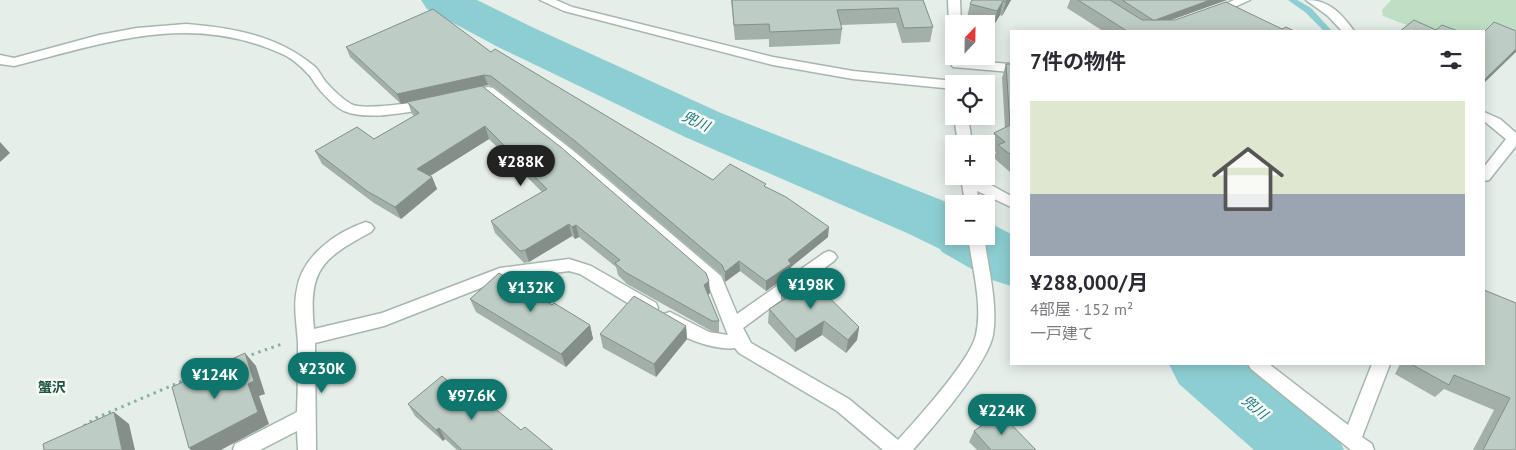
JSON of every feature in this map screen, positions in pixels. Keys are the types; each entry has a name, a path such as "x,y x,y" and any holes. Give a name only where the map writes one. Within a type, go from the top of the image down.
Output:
{"street":[{"path":"546,0 568,9 773,62 853,75 945,84"},
{"path":"954,0 955,15"},
{"path":"1202,16 1244,0"},
{"path":"1312,0 1343,22 1347,30"},
{"path":"0,59 2,61 14,62 99,39 163,29 221,31 254,38 287,52 312,70 321,84 346,107 356,110 378,110 451,100 488,91 522,116 715,280 745,348 843,405 905,448 964,374 984,337 985,314 977,245"},
{"path":"991,65 1010,68"},
{"path":"1485,117 1495,122 1515,139 1485,175"},
{"path":"981,185 1010,201"},
{"path":"307,450 306,338 303,313 304,293 309,272 337,244 366,228"},
{"path":"306,338 384,320 500,274 569,265 585,270 709,341 726,344 829,257"},
{"path":"1258,365 1359,444 1381,365"},
{"path":"242,450 306,416"}],"path":[{"path":"237,360 273,346 306,338"},
{"path":"81,428 105,414 219,366"}],"green space":[{"path":"1391,0 1516,0 1516,47 1485,34 1485,30 1420,30 1383,16 1382,10"}],"building":[{"path":"732,0 923,0 933,27 904,28 898,8 837,10 842,29 770,32 769,24 734,25"},
{"path":"972,0 1007,0 1006,2 1003,1 997,11 970,4"},
{"path":"1078,0 1110,0 1142,20 1175,20 1226,2 1282,29 1286,27 1292,30 1125,30"},
{"path":"1122,0 1210,0 1153,20"},
{"path":"433,9 491,52 495,49 713,180 730,164 766,184 764,186 786,197 829,227 788,260 791,264 766,281 739,261 725,272 722,265 575,141 491,76 484,75 397,94 346,47"},
{"path":"1414,20 1436,30 1401,30"},
{"path":"1494,22 1516,31 1516,49 1485,79 1485,31"},
{"path":"1442,25 1455,30 1436,30"},
{"path":"1006,64 1010,64 1010,125"},
{"path":"482,86 562,148 706,273 709,281 704,285 719,321 712,321 625,272 615,263 620,260 576,225 572,227 569,224 525,250 520,251 491,221 547,189 485,126 417,169 432,177 395,207 367,191 315,151 357,127 374,139 419,113 407,102"},
{"path":"1010,125 1010,154 998,145 1005,142 994,133"},
{"path":"499,273 590,325 561,354 470,299"},
{"path":"804,273 859,327 848,340 824,321 796,339 769,309 790,296 781,289"},
{"path":"1485,290 1516,303 1516,450 1483,450 1510,398 1454,375 1449,385 1413,365 1485,365"},
{"path":"634,296 686,326 654,364 600,334"},
{"path":"245,353 254,381 248,384 258,412 189,448 172,387"},
{"path":"442,376 480,407 487,402 521,430 525,427 553,450 462,450 439,428 436,430 408,404"},
{"path":"114,412 122,450 44,450 43,444"},
{"path":"1000,413 1036,450 991,450 974,431"}],"waterway":[{"name":"兜川","path":"443,0 517,38 703,125 945,226"},
{"path":"1292,0 1308,10 1327,30"},
{"name":"兜川","path":"980,245 1010,261"},
{"name":"兜川","path":"1204,365 1307,450"}],"district":[{"name":"蟹沢","path":"52,387"}]}
